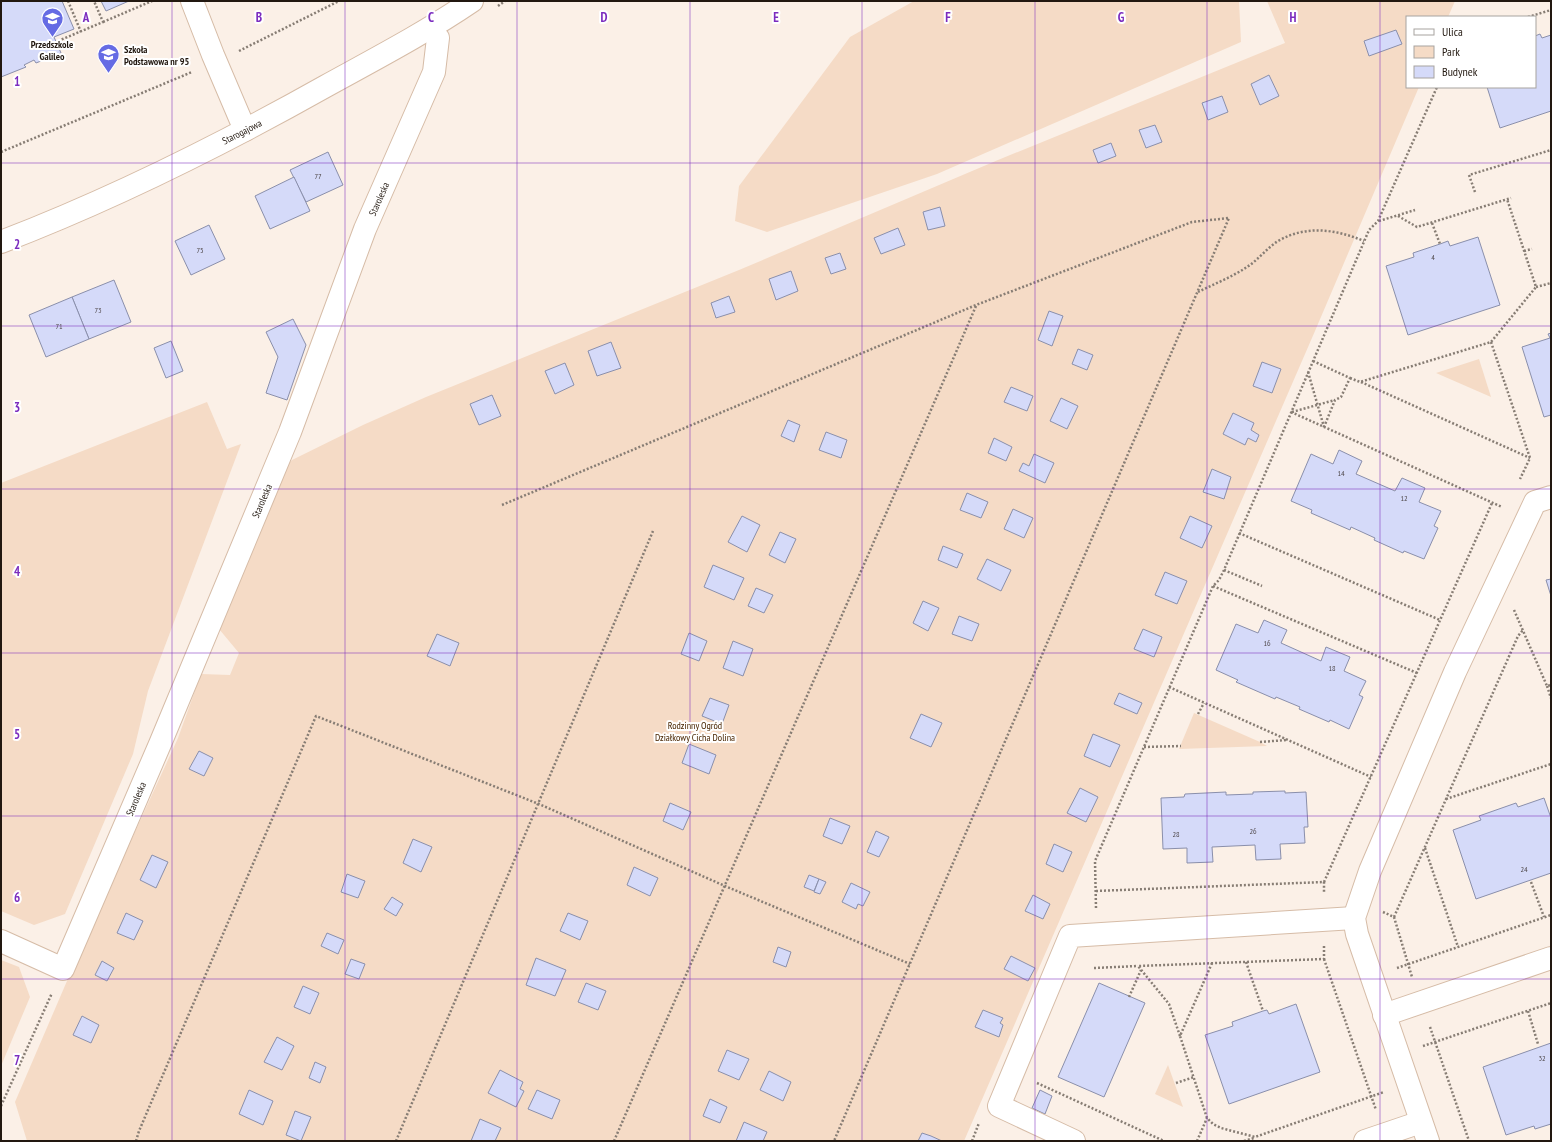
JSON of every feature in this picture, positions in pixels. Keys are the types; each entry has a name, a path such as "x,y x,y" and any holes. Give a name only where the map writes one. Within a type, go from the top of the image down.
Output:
{"street":[{"path":"192,1 245,130"},
{"name":"Starogajowa","path":"1,242 131,188 245,130 429,29 472,1"},
{"name":"Staroleska","path":"63,969 160,744 281,454 365,229 434,72 438,38 429,29"},
{"path":"1375,1138 1424,1131 1357,934 1357,909 1455,672 1535,502 1551,497"},
{"path":"1074,1141 999,1106 1070,936 1324,920 1357,909"},
{"path":"1,941 63,969"},
{"path":"1384,1015 1551,958"}],"path":[{"path":"68,1 81,32"},
{"path":"94,1 103,22"},
{"path":"58,41 152,1"},
{"path":"1,152 216,62 339,1"},
{"path":"1531,16 1551,10"},
{"path":"1097,934 1095,861 1213,586 1219,580 1224,570 1368,230 1378,221 1437,88"},
{"path":"1475,192 1470,175 1551,150"},
{"path":"1398,216 1417,227 1511,198"},
{"path":"1507,199 1536,287"},
{"path":"1378,221 1415,210"},
{"path":"502,505 976,306 1192,222 1229,218 834,1141"},
{"path":"1432,223 1440,244"},
{"path":"1198,292 1248,267 1277,242 1293,234 1307,231 1340,232 1364,241"},
{"path":"1524,251 1532,248"},
{"path":"1360,382 1492,342 1536,287 1551,283"},
{"path":"614,1141 976,306"},
{"path":"1492,342 1530,458 1517,486"},
{"path":"1313,361 1530,458"},
{"path":"1308,372 1324,427"},
{"path":"1291,412 1341,397 1350,378"},
{"path":"1324,427 1335,400"},
{"path":"1291,412 1528,518"},
{"path":"1375,1138 1371,1097 1324,959 1324,882 1492,503"},
{"path":"396,1141 653,531"},
{"path":"1239,533 1440,620"},
{"path":"1224,570 1262,586"},
{"path":"1213,586 1417,673"},
{"path":"1512,606 1551,698"},
{"path":"1469,1141 1408,964 1394,917 1518,636 1523,630"},
{"path":"1547,686 1551,685"},
{"path":"1169,688 1371,777"},
{"path":"1198,714 1204,703"},
{"path":"136,1141 316,716 539,804 725,886 910,964"},
{"path":"1260,742 1288,740"},
{"path":"1144,747 1181,746"},
{"path":"1446,799 1551,764"},
{"path":"1425,848 1458,947"},
{"path":"1096,892 1324,882"},
{"path":"1531,882 1544,917"},
{"path":"1357,909 1394,917"},
{"path":"1372,976 1551,915"},
{"path":"1094,968 1324,959"},
{"path":"1246,962 1263,1011"},
{"path":"1180,1036 1212,963"},
{"path":"1138,966 1169,1004 1207,1118 1213,1124 1222,1128 1255,1137"},
{"path":"1,1106 63,969"},
{"path":"1129,997 1141,970"},
{"path":"1398,1054 1435,1043 1551,1002"},
{"path":"1528,1011 1538,1044"},
{"path":"1014,1072 1164,1141"},
{"path":"1176,1083 1194,1078"},
{"path":"1244,1141 1408,1084"},
{"path":"1197,1141 1207,1118"}],"green space":[{"path":"914,1 1239,1 1241,42 937,174 767,232 735,221 739,186 850,37"},
{"name":"Rodzinny Ogród Działkowy Cicha Dolina","path":"1267,1 1455,1 1448,16 1406,16 1406,88 1419,88 1315,331 964,1141 27,1141 15,1102 73,967 178,738 201,674 230,675 239,653 219,629 286,466 292,460 363,425 426,397 739,270 998,160 1285,43"},
{"path":"1479,359 1491,397 1436,373"},
{"path":"207,402 227,449 241,444 148,691 133,754 65,914 34,925 1,911 1,483"},
{"path":"1194,713 1260,742 1267,746 1179,749"},
{"path":"1,960 19,967 30,997 1,1066"},
{"path":"1168,1065 1183,1107 1155,1094"}],"building":[{"path":"1,1 62,1 74,29 54,37 61,53 36,63 34,60 24,65 26,67 1,77"},
{"path":"101,1 129,1 106,11"},
{"path":"1396,30 1402,44 1369,56 1364,41"},
{"path":"1540,34 1542,38 1551,35 1551,111 1500,128 1487,88 1536,88 1536,36"},
{"path":"1269,75 1279,96 1260,105 1251,84"},
{"path":"1222,96 1228,112 1208,120 1202,103"},
{"path":"1155,125 1162,142 1146,148 1139,130"},
{"path":"1111,143 1116,156 1098,163 1093,150"},
{"path":"328,152 343,185 306,202 290,170"},
{"path":"294,177 310,211 270,229 255,196"},
{"path":"940,207 945,226 928,230 923,212"},
{"path":"209,225 225,259 191,275 175,241"},
{"path":"898,228 905,245 881,254 874,238"},
{"path":"1478,237 1500,305 1408,335 1386,266 1414,257 1413,253 1448,241 1450,246"},
{"path":"840,253 846,269 831,274 825,258"},
{"path":"791,271 798,291 776,300 769,279"},
{"path":"114,280 131,322 89,339 72,297"},
{"path":"729,296 735,312 716,318 711,303"},
{"path":"72,297 89,339 46,357 29,315"},
{"path":"1049,311 1063,316 1052,346 1038,340"},
{"path":"293,319 306,345 287,400 266,393 278,357 266,332"},
{"path":"1551,333 1551,415 1544,417 1522,347 1550,338 1548,334"},
{"path":"171,341 183,371 166,378 154,348"},
{"path":"611,342 621,368 597,376 588,351"},
{"path":"1078,349 1093,355 1087,370 1072,364"},
{"path":"1262,362 1281,369 1272,393 1253,386"},
{"path":"565,363 574,385 555,394 545,371"},
{"path":"1011,387 1033,396 1027,411 1004,402"},
{"path":"492,395 501,416 479,425 470,404"},
{"path":"1061,398 1078,406 1067,429 1050,421"},
{"path":"1233,413 1254,423 1251,430 1259,435 1256,442 1248,438 1245,445 1223,434"},
{"path":"788,420 800,425 794,442 781,436"},
{"path":"826,432 847,440 841,458 819,450"},
{"path":"994,438 1012,447 1006,461 988,453"},
{"path":"1339,450 1362,461 1356,474 1395,491 1402,478 1425,488 1419,502 1441,511 1434,526 1438,528 1424,559 1404,551 1403,553 1374,540 1375,538 1351,527 1350,530 1311,513 1312,510 1291,501 1311,454 1333,464"},
{"path":"1034,454 1054,463 1045,483 1019,471 1023,463 1029,466"},
{"path":"1212,469 1231,477 1224,499 1203,492"},
{"path":"967,493 988,502 981,518 960,510"},
{"path":"1013,509 1033,518 1024,538 1004,529"},
{"path":"742,516 760,525 747,552 728,542"},
{"path":"1190,516 1212,526 1202,548 1180,538"},
{"path":"780,532 796,539 785,563 769,555"},
{"path":"943,546 963,554 957,568 938,560"},
{"path":"987,559 1011,570 1001,591 977,579"},
{"path":"713,565 744,578 734,600 704,587"},
{"path":"1165,572 1187,581 1177,604 1155,595"},
{"path":"1551,579 1551,596 1546,580"},
{"path":"756,588 773,595 764,613 748,606"},
{"path":"923,601 939,608 928,631 913,623"},
{"path":"959,616 979,624 972,641 952,634"},
{"path":"1264,620 1287,630 1281,643 1321,661 1326,647 1350,657 1344,671 1366,681 1359,695 1363,697 1349,729 1330,720 1329,722 1299,709 1300,707 1276,697 1275,699 1236,682 1238,680 1216,670 1236,624 1258,633"},
{"path":"1143,629 1162,637 1154,657 1134,649"},
{"path":"689,633 707,641 699,661 681,654"},
{"path":"437,634 459,643 450,666 427,656"},
{"path":"733,641 753,649 743,676 723,668"},
{"path":"1119,693 1142,703 1137,714 1114,704"},
{"path":"710,698 729,705 722,724 702,716"},
{"path":"921,714 942,723 931,747 910,738"},
{"path":"1093,734 1120,745 1110,767 1084,756"},
{"path":"689,744 716,755 709,774 682,763"},
{"path":"199,751 213,758 204,776 189,769"},
{"path":"1080,788 1098,797 1086,822 1067,813"},
{"path":"1285,791 1285,793 1306,792 1308,827 1304,827 1305,843 1280,844 1281,859 1256,860 1255,845 1212,847 1213,862 1187,863 1187,848 1163,849 1161,798 1184,797 1185,794 1226,792 1226,795"},
{"path":"1544,798 1551,818 1551,873 1476,899 1453,830 1481,820 1479,816 1516,803 1518,807"},
{"path":"670,803 691,812 683,830 663,821"},
{"path":"830,818 850,826 842,844 823,836"},
{"path":"876,831 889,837 879,857 867,852"},
{"path":"413,839 432,847 421,872 403,863"},
{"path":"1054,844 1072,852 1063,872 1046,864"},
{"path":"152,855 168,862 156,888 140,880"},
{"path":"634,867 658,878 650,896 627,885"},
{"path":"347,874 365,881 358,898 341,892"},
{"path":"809,875 819,879 814,891 804,887"},
{"path":"819,879 826,882 820,894 814,892"},
{"path":"851,883 870,892 863,906 858,904 856,909 842,902"},
{"path":"1033,895 1050,904 1043,919 1025,911"},
{"path":"392,897 403,904 396,916 384,909"},
{"path":"126,913 143,921 134,940 117,933"},
{"path":"568,913 588,921 580,940 560,931"},
{"path":"327,933 344,940 338,954 321,946"},
{"path":"778,947 791,952 786,967 773,962"},
{"path":"1011,956 1035,968 1028,981 1004,969"},
{"path":"536,958 566,970 555,996 526,985"},
{"path":"351,959 365,964 359,979 345,974"},
{"path":"102,961 114,968 107,981 95,975"},
{"path":"586,983 606,991 598,1010 578,1002"},
{"path":"1099,983 1145,1003 1104,1097 1058,1077"},
{"path":"303,986 319,993 310,1014 294,1007"},
{"path":"1296,1004 1320,1072 1229,1104 1205,1035 1233,1026 1232,1022 1263,1011 1267,1010 1269,1014"},
{"path":"983,1010 1003,1018 1000,1023 1003,1025 999,1037 975,1027"},
{"path":"82,1016 99,1025 91,1043 73,1035"},
{"path":"277,1037 294,1046 282,1070 264,1062"},
{"path":"1551,1043 1551,1124 1535,1129 1534,1126 1506,1135 1483,1067"},
{"path":"727,1050 749,1059 739,1080 718,1071"},
{"path":"315,1062 326,1067 320,1083 309,1078"},
{"path":"500,1070 523,1082 520,1089 524,1091 516,1107 488,1093"},
{"path":"769,1071 791,1082 783,1101 760,1090"},
{"path":"249,1090 273,1101 263,1125 239,1114"},
{"path":"537,1090 560,1100 552,1119 528,1109"},
{"path":"1040,1090 1052,1096 1045,1114 1032,1108"},
{"path":"710,1099 727,1107 720,1123 703,1116"},
{"path":"295,1111 311,1117 301,1141 286,1135"},
{"path":"480,1119 501,1128 495,1141 471,1141"},
{"path":"744,1122 767,1132 763,1141 736,1141"},
{"path":"922,1133 931,1136 942,1141 918,1141"}],"place":[{"name":"Przedszkole Galileo","path":"52,38"},
{"name":"Szkoła Podstawowa nr 95","path":"108,74"}]}
